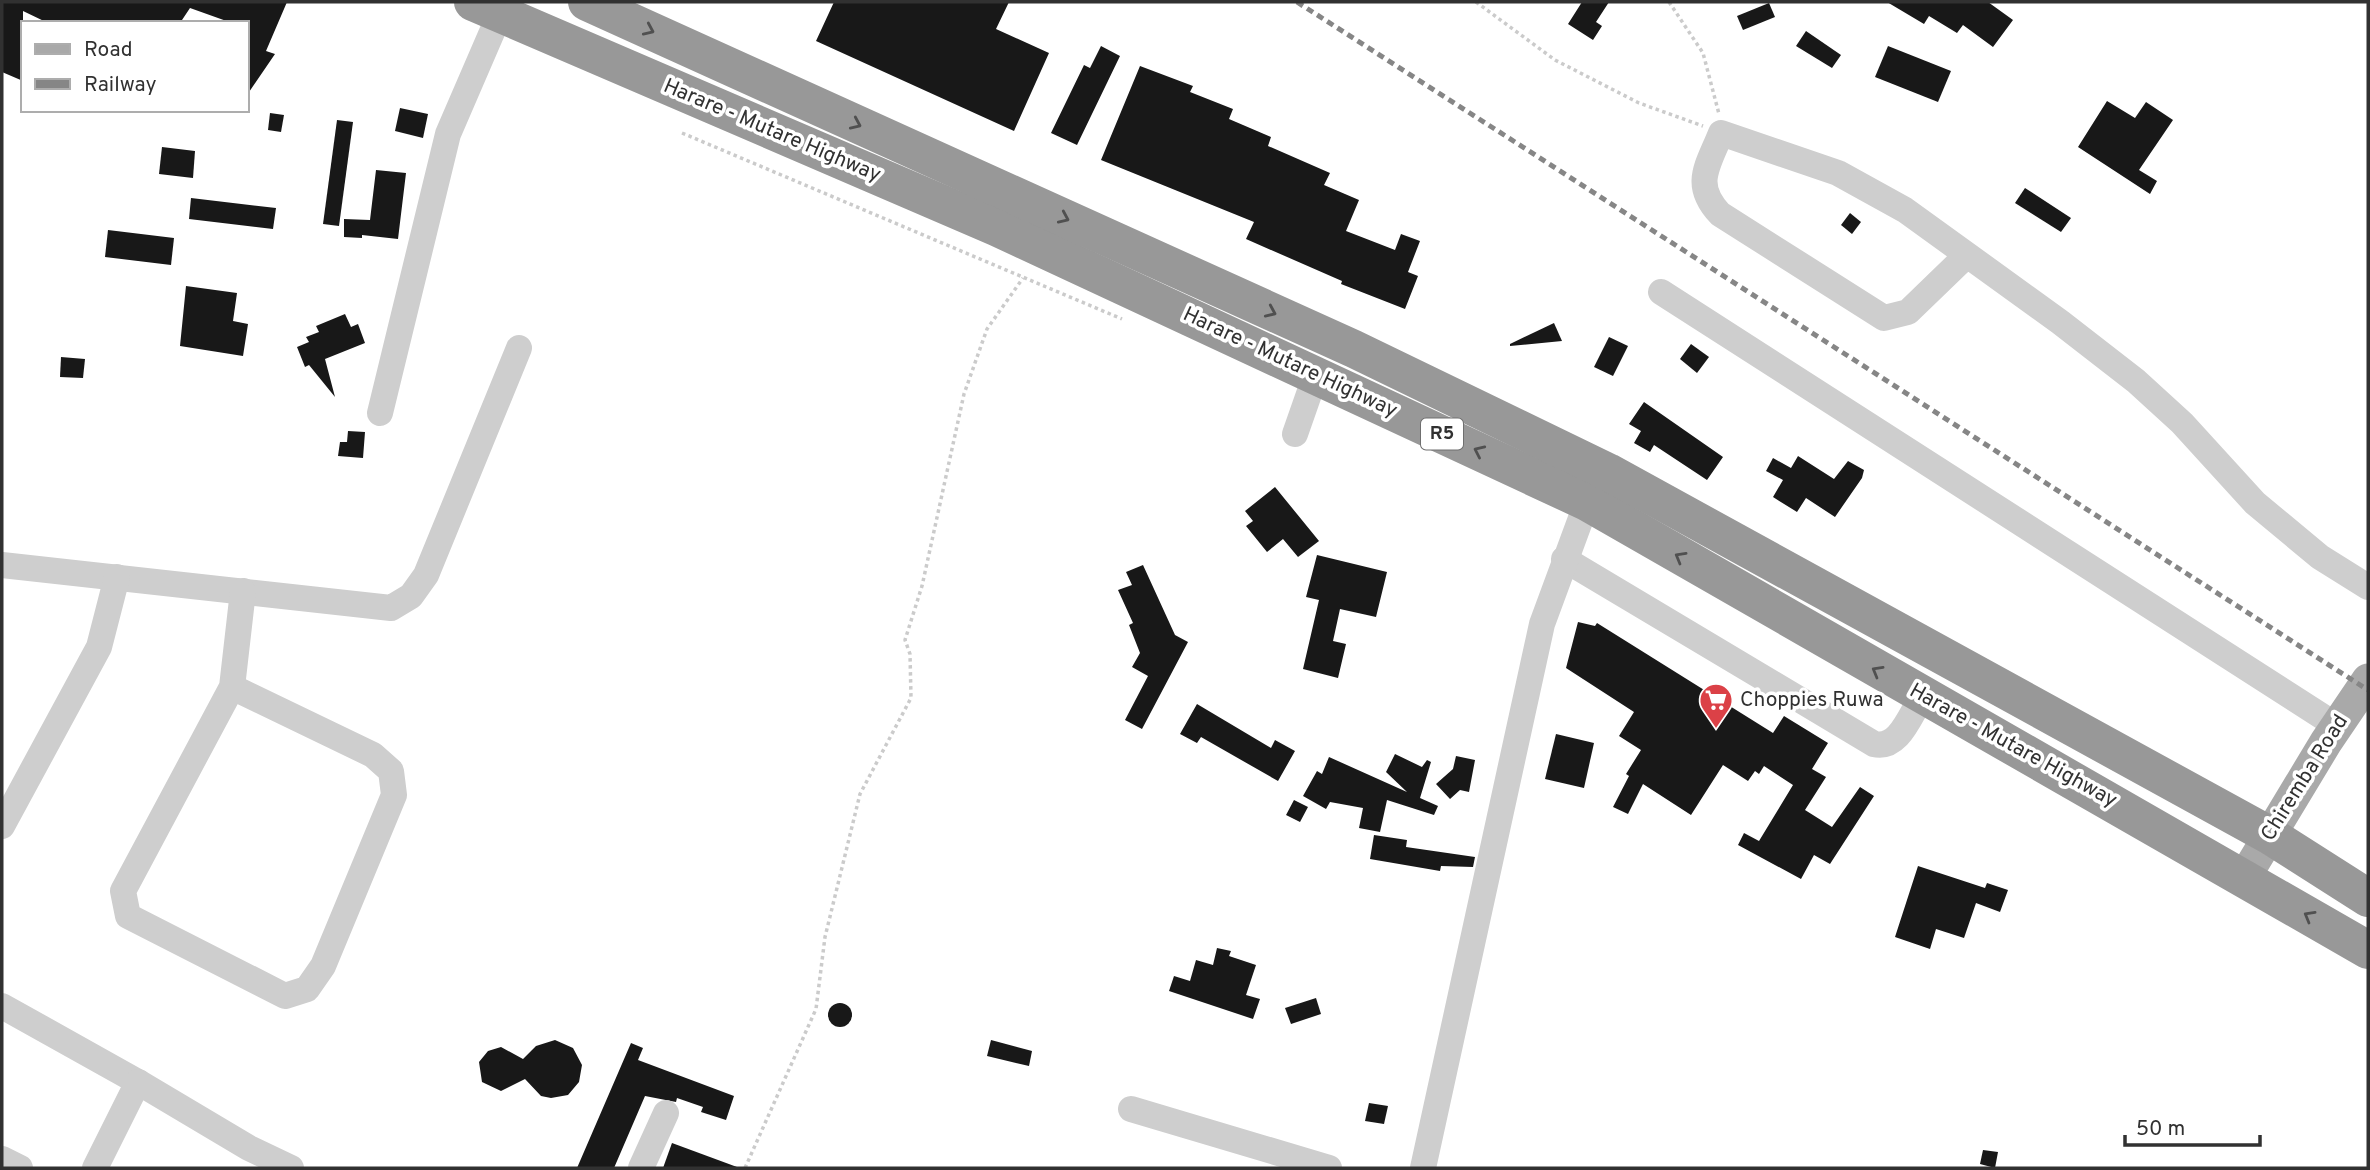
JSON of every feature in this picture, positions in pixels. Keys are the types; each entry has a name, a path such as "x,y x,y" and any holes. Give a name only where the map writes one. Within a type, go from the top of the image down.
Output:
{"highway":[{"name":"Harare - Mutare Highway","path":"587,2 1354,349 1597,487 2269,835 2368,898"},
{"name":"Harare - Mutare Highway","path":"493,6 996,227 1316,374 1597,487 1922,697 2368,950"}],"main road":[{"name":"Chiremba Road","path":"2244,878 2368,680"}],"street":[{"path":"380,414 448,134 493,6"},
{"path":"1966,256 1908,312 1884,318 1873,314 1720,214 1709,202 1703,177 1721,133 1838,173 1905,210 2060,322 2136,381 2182,423 2255,503 2320,556 2368,587"},
{"path":"1661,292 2337,726"},
{"path":"2,565 391,608 411,596 426,575 519,348"},
{"path":"1295,434 1316,374"},
{"path":"1423,1168 1542,624 1564,559 1597,487"},
{"path":"1564,559 1874,744 1884,746 1893,743 1922,697"},
{"path":"2,826 99,647 117,577"},
{"path":"232,687 373,755 391,771 394,795 323,966 307,989 285,996 128,916 123,891 232,687 243,591"},
{"path":"2,1006 249,1148 291,1168"},
{"path":"95,1168 138,1082"},
{"path":"1130,1109 1329,1168"},
{"path":"641,1168 666,1113"},
{"path":"2,1159 20,1168"}],"path":[{"path":"1476,2 1555,60 1639,103 1721,133 1717,100 1703,53 1669,2"},
{"path":"682,133 1129,321"},
{"path":"744,1168 816,1009 825,937 860,794 911,698 910,654 905,640 922,586 964,394 987,329 1023,278"}],"building":[{"path":"2,2 287,2 266,51 275,54 248,94 248,21 226,21 190,8 181,21 44,21 23,11 21,80 2,72"},
{"path":"834,2 1009,2 996,29 1049,53 1014,131 816,41"},
{"path":"1582,2 1609,2 1596,22 1602,26 1593,40 1568,24"},
{"path":"1887,2 1988,2 2013,20 1993,47 1963,25 1957,33 1929,16 1924,24"},
{"path":"1769,3 1775,17 1743,30 1737,16"},
{"path":"1806,31 1841,55 1832,68 1796,46"},
{"path":"1101,46 1120,56 1077,145 1051,133 1084,65 1090,68"},
{"path":"1888,46 1951,71 1938,102 1875,77"},
{"path":"1140,66 1193,86 1190,92 1233,109 1229,119 1271,137 1268,146 1330,173 1324,185 1359,200 1346,231 1395,250 1401,234 1420,241 1408,272 1418,276 1405,309 1341,284 1342,281 1246,239 1254,222 1101,160"},
{"path":"2107,101 2135,118 2146,102 2173,120 2139,170 2157,181 2150,194 2078,147"},
{"path":"400,108 428,114 423,138 395,131"},
{"path":"270,113 284,115 281,132 268,130"},
{"path":"337,120 353,122 339,226 323,224"},
{"path":"162,147 195,151 193,178 159,174"},
{"path":"376,170 406,173 398,239 362,235 362,238 344,237 344,219 370,220"},
{"path":"2025,188 2071,218 2061,232 2015,203"},
{"path":"191,198 276,208 273,229 189,219"},
{"path":"1850,213 1861,222 1852,234 1841,225"},
{"path":"108,230 174,238 171,265 105,257"},
{"path":"186,286 237,293 233,321 248,324 243,356 180,346"},
{"path":"345,314 351,327 358,324 365,343 325,359 335,397 309,365 305,367 297,347 309,342 306,337 319,332 316,326"},
{"path":"1554,323 1562,341 1510,346 1510,344"},
{"path":"1609,337 1628,346 1613,376 1594,367"},
{"path":"1691,344 1709,357 1697,373 1680,359"},
{"path":"61,357 85,359 83,378 60,377"},
{"path":"1644,402 1723,457 1707,480 1654,445 1650,452 1634,443 1641,431 1629,424"},
{"path":"348,431 365,432 363,458 338,456 340,442 347,442"},
{"path":"1798,456 1834,479 1848,461 1864,470 1862,478 1835,517 1806,498 1797,512 1773,497 1783,480 1766,471 1773,458 1791,468"},
{"path":"1275,487 1319,541 1298,557 1283,539 1267,552 1246,526 1253,521 1245,511"},
{"path":"1317,555 1387,572 1376,617 1340,609 1333,641 1346,644 1338,678 1303,669 1319,600 1306,597"},
{"path":"1143,565 1175,635 1188,642 1142,729 1125,720 1148,676 1132,667 1140,653 1129,625 1133,623 1118,590 1132,585 1126,572"},
{"path":"1578,622 1595,626 1597,623 1773,733 1784,716 1828,743 1812,769 1826,777 1805,810 1832,827 1860,787 1874,796 1830,864 1814,855 1801,879 1738,845 1744,833 1759,841 1793,785 1764,766 1759,774 1755,771 1748,781 1723,765 1691,815 1643,784 1628,814 1613,807 1629,776 1626,774 1641,750 1619,736 1634,712 1566,668"},
{"path":"1197,704 1271,748 1275,740 1295,751 1278,781 1201,737 1197,743 1180,734"},
{"path":"1556,734 1594,743 1584,788 1545,779"},
{"path":"1395,754 1422,767 1427,760 1431,762 1420,798 1438,806 1434,815 1387,800 1380,832 1359,828 1363,808 1330,802 1326,809 1303,796 1317,771 1322,774 1329,757 1407,792 1386,772"},
{"path":"1456,756 1475,760 1469,792 1460,790 1450,799 1436,784 1453,769"},
{"path":"1294,800 1308,807 1300,822 1286,815"},
{"path":"1374,835 1407,840 1406,847 1475,857 1473,867 1441,866 1440,871 1370,859"},
{"path":"1918,866 1985,888 1987,883 2008,890 2000,912 1976,903 1964,938 1936,929 1930,949 1895,937"},
{"path":"1217,948 1231,951 1229,956 1256,965 1246,995 1260,999 1253,1019 1169,991 1174,976 1190,981 1196,960 1213,965"},
{"path":"1316,998 1321,1014 1291,1024 1285,1008"},
{"path":"840,1003 851,1010 852,1015 845,1026 840,1027 829,1020 828,1015 835,1004"},
{"path":"555,1040 573,1048 582,1065 579,1082 568,1095 551,1098 541,1096 525,1079 501,1091 482,1082 479,1062 488,1051 501,1047 523,1059 536,1046"},
{"path":"991,1040 1032,1051 1029,1066 987,1056"},
{"path":"631,1043 643,1048 638,1060 734,1096 726,1120 701,1112 703,1107 677,1098 676,1102 645,1096 614,1168 577,1168"},
{"path":"1369,1103 1388,1106 1384,1124 1365,1121"},
{"path":"672,1143 737,1167 737,1168 663,1168"},
{"path":"1983,1150 1998,1152 1995,1168 1980,1164"}],"railway":[{"path":"1297,2 2368,690"}],"place":[{"name":"Choppies Ruwa","path":"1716,730"}]}
